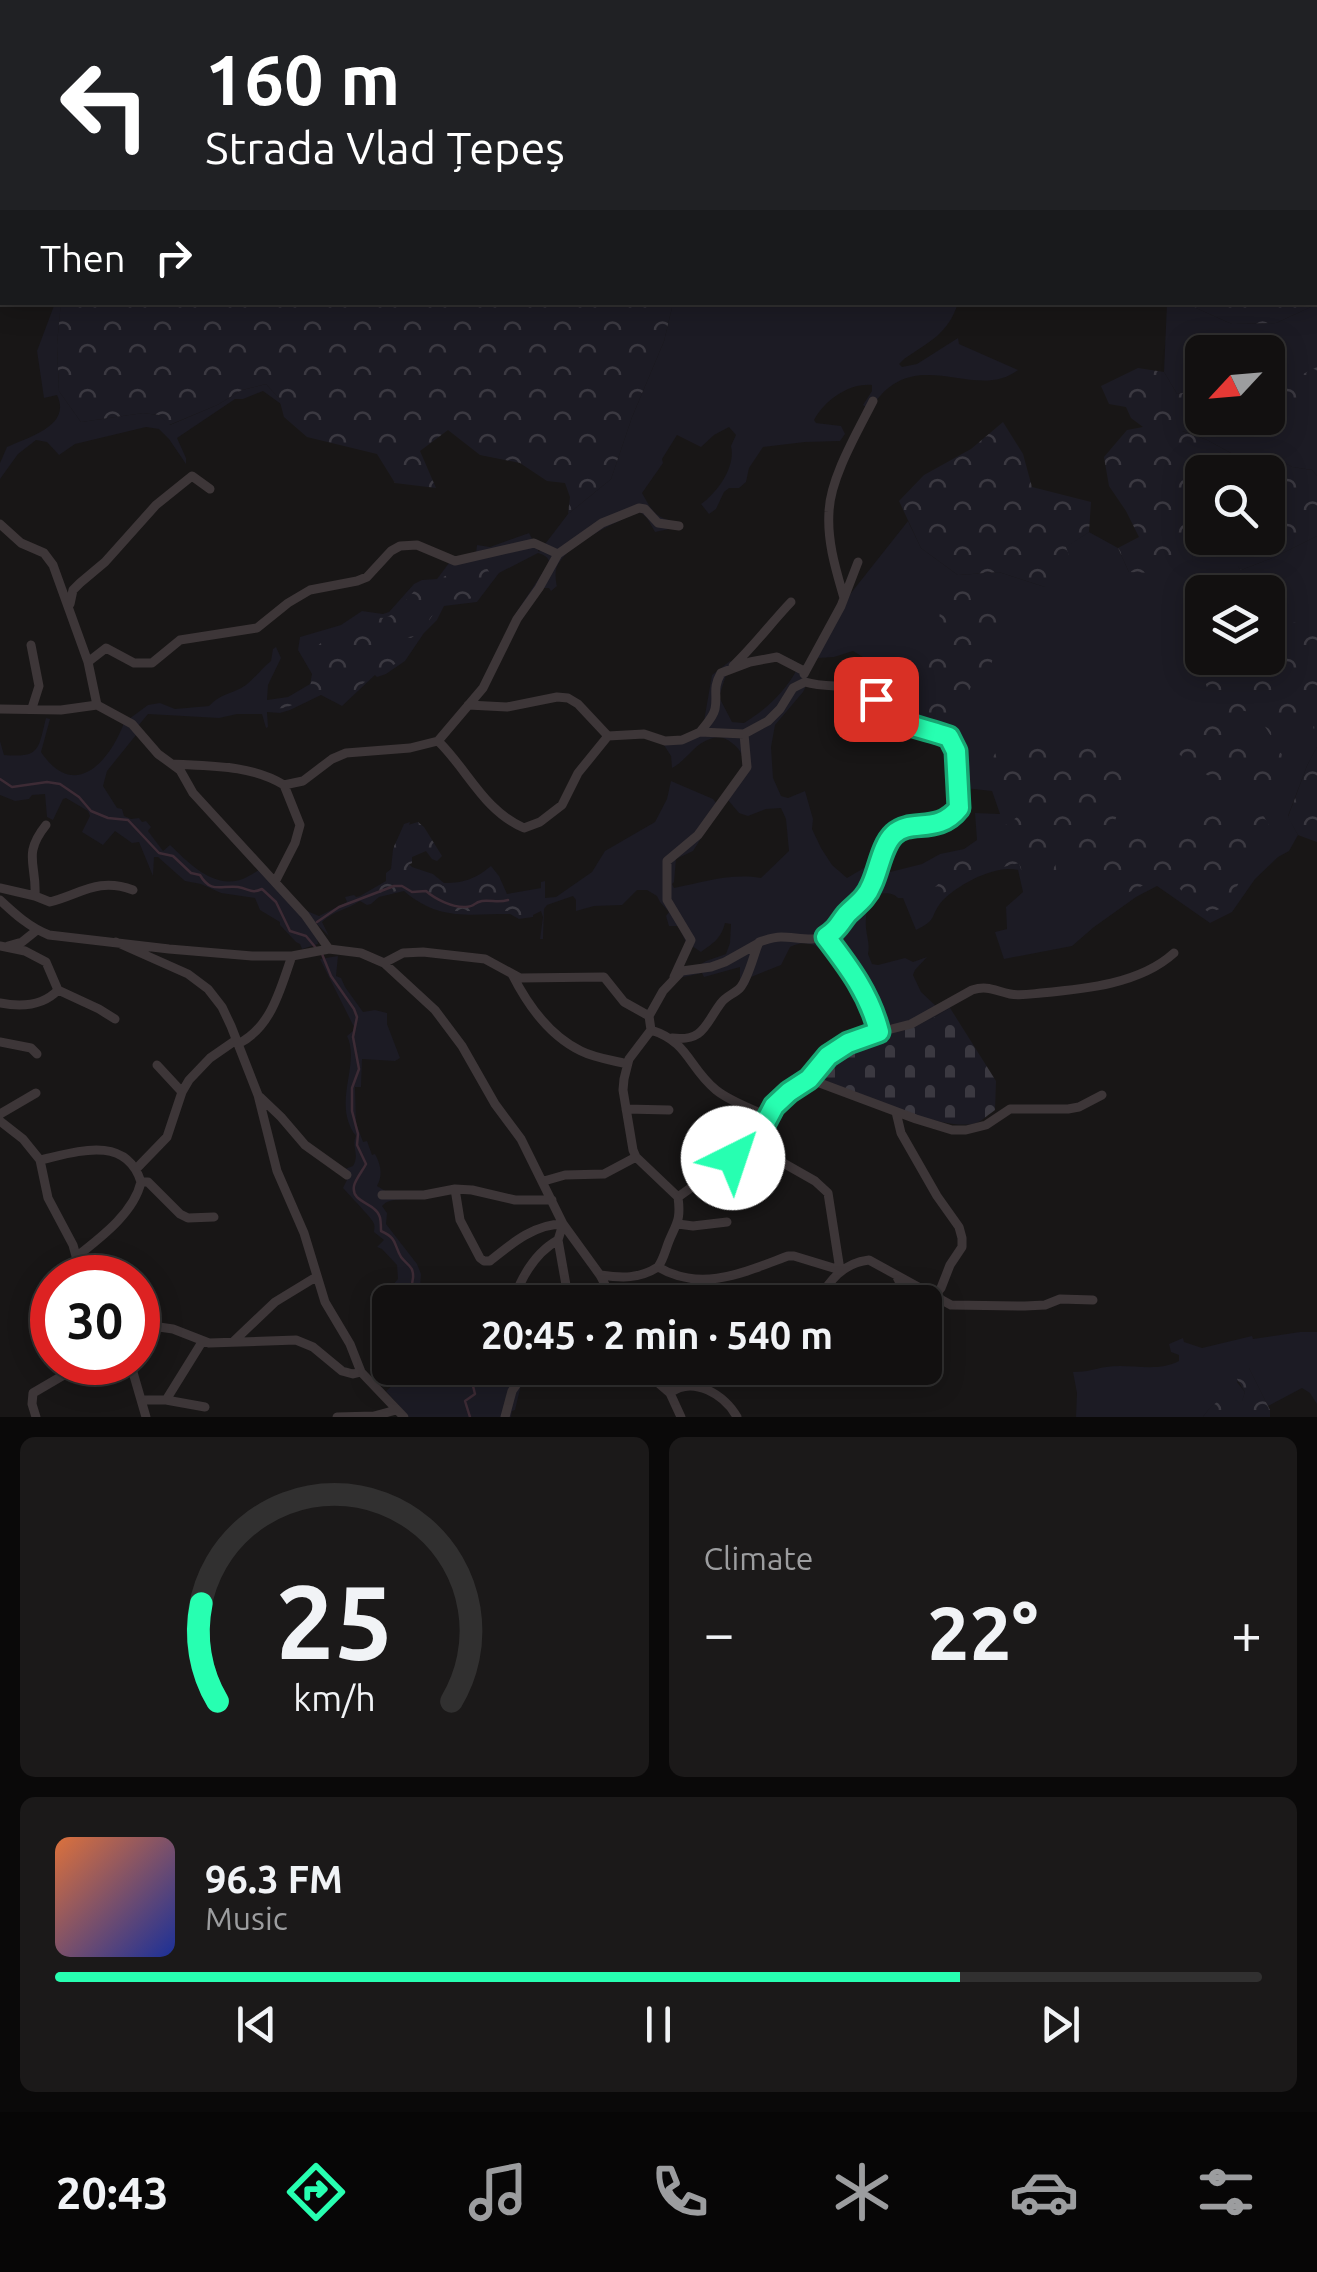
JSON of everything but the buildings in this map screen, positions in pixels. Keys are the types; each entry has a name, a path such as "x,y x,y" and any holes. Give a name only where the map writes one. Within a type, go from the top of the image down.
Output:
{"street":[{"path":"844,598 832,555 829,507 845,458 872,400"},
{"path":"69,607 74,590 156,505 192,476 210,489"},
{"path":"284,784 303,780 346,753 410,748 438,741 483,688 517,619 558,554 602,522 640,508 645,508 658,524 679,526"},
{"path":"0,524 21,543 44,553 53,565 88,662 96,705"},
{"path":"88,662 106,648 130,661 146,664 158,660 180,640 257,628 310,590 366,577 400,546 416,545 455,562 534,543 558,554"},
{"path":"438,741 490,804 524,828 540,822 568,798 578,773 608,736 644,734 665,741 682,740 700,732 744,734 768,721 803,678 858,562"},
{"path":"732,668 790,602"},
{"path":"31,644 39,686 32,708"},
{"path":"673,979 682,971 725,962 776,937 826,937 839,928 866,896 892,836 903,829 940,823 955,814 960,801 956,751 949,737 893,718 863,689 821,687 778,657 721,673 716,681 713,716 700,732"},
{"path":"468,705 506,707 557,696 568,698 608,736"},
{"path":"0,710 61,710 96,705 132,724 158,754 180,770 200,802 313,924 328,948"},
{"path":"600,1275 637,1276 658,1267 678,1224 678,1197 632,1150 623,1090 627,1064 652,1030 650,1016 691,940 666,900 666,860 698,834 747,767 744,734"},
{"path":"174,764 229,768 284,784 300,824 296,843 275,882"},
{"path":"34,896 30,858 46,825"},
{"path":"0,888 54,902 106,884 133,890"},
{"path":"0,900 36,930 60,937 252,956 292,956 328,948 384,963 445,1022 462,1046 494,1104 521,1139 563,1224 605,1285"},
{"path":"0,946 22,942 36,930"},
{"path":"826,937 861,984 879,1032"},
{"path":"116,942 188,974 208,989 222,1007 258,1095 277,1170 304,1233 325,1302 350,1344 361,1372 400,1413"},
{"path":"672,1038 690,1038 709,1024 724,998 741,987 759,942"},
{"path":"0,946 25,951 46,962 58,990 115,1019"},
{"path":"384,963 403,953 423,952 485,959 529,979 604,977 624,1002 650,1016"},
{"path":"678,1197 755,1142 780,1099 809,1079 838,1048 911,1024 982,986 1010,994 1080,990 1153,968 1174,953"},
{"path":"137,1168 167,1136 189,1080 210,1058 254,1036 272,1011 292,956"},
{"path":"512,974 524,998 566,1043 627,1064"},
{"path":"0,1003 26,1005 49,998 58,990"},
{"path":"652,1030 680,1044 693,1066 729,1100 768,1116"},
{"path":"0,1042 31,1048 37,1054"},
{"path":"157,1065 182,1092"},
{"path":"809,1079 952,1130 986,1125 1010,1109 1079,1107 1102,1094"},
{"path":"36,1093 0,1117 40,1160 51,1207 75,1255"},
{"path":"258,1095 305,1145 346,1176"},
{"path":"626,1109 669,1110"},
{"path":"896,1112 901,1132 937,1196 960,1227 962,1247 941,1285"},
{"path":"755,1142 828,1193 840,1270"},
{"path":"40,1160 100,1148 137,1168 141,1182 131,1204 78,1255"},
{"path":"544,1181 565,1175 604,1174 636,1157"},
{"path":"141,1182 148,1182 188,1218 214,1217"},
{"path":"382,1194 424,1195 455,1189 515,1200 552,1200"},
{"path":"455,1189 460,1220 484,1262 534,1230 563,1224"},
{"path":"678,1224 727,1222"},
{"path":"563,1224 558,1240 566,1285"},
{"path":"520,1284 533,1261 558,1240"},
{"path":"658,1267 684,1278 712,1280 794,1256 840,1270"},
{"path":"830,1285 840,1270 869,1260 914,1285"},
{"path":"895,1273 901,1285"},
{"path":"234,1341 275,1302 316,1277"},
{"path":"942,1301 951,1305 1025,1306 1060,1299 1093,1300"},
{"path":"160,1328 202,1342 296,1340 342,1371 361,1372"},
{"path":"166,1400 202,1342"},
{"path":"36,1417 33,1393 47,1385"},
{"path":"137,1385 146,1417"},
{"path":"505,1417 516,1385"},
{"path":"664,1385 674,1390 708,1390 730,1404 737,1416"},
{"path":"674,1390 680,1385"},
{"path":"674,1390 681,1417"},
{"path":"142,1400 205,1406"},
{"path":"336,1417 400,1413"}],"green space":[{"path":"54,305 61,305 59,391 81,422 143,413 159,415 170,425 242,390 266,384 281,404 263,391 235,399 177,438 186,464 159,429 146,427 75,444 59,455 47,442 36,440 18,454 0,479 0,463 7,447 46,429 58,415 57,395 44,398 37,351"},
{"path":"61,305 673,305 664,341 611,479 568,514 570,497 565,483 547,481 520,463 480,455 448,430 420,451 436,488 395,483 377,454 307,437 284,417 279,398 266,384 242,390 169,425 159,415 143,413 81,422 59,391"},
{"path":"673,305 957,305 943,330 899,364 917,364 958,338 959,344 1018,370 1001,379 982,381 924,375 905,379 887,389 870,410 863,405 872,385 846,390 814,420 841,426 845,434 840,441 763,447 749,468 746,482 724,492 709,514 701,504 724,478 736,435 729,427 701,447 677,435 642,493 656,513 669,520 669,529 655,532 640,512 592,535 560,561 557,586 551,591 543,588 521,619 516,613 548,559 538,553 499,573 477,602 444,606 405,661 386,674 375,675 342,706 321,695 290,710 267,712 266,728 262,714 219,718 148,714 138,726 129,719 148,705 160,703 175,709 209,706 249,683 271,661 276,647 281,658 268,685 267,700 288,697 310,684 312,674 298,650 300,637 341,625 362,611 389,612 414,584 437,579 452,559 476,553 477,545 490,547 529,533 539,552 568,514 611,479 664,341"},
{"path":"1167,305 1189,305 1232,324 1276,323 1317,305 1317,476 1312,470 1285,463 1285,455 1234,455 1194,435 1285,435 1285,335 1185,335 1185,392 1177,394 1164,372"},
{"path":"1189,305 1315,305 1276,323 1232,324"},
{"path":"1317,367 1317,411 1285,402 1285,378"},
{"path":"1138,368 1164,372 1177,394 1185,392 1185,435 1207,440 1234,455 1185,455 1185,555 1193,555 1193,561 1175,574 1129,572 1118,548 1139,537 1109,486 1104,457 1127,430 1143,427 1131,418 1126,407 1109,404 1101,386"},
{"path":"1003,422 1023,454 1032,487 1091,502 1089,532 1066,547 1075,573 1045,587 999,572 958,575 921,548 899,501 924,475 971,449"},
{"path":"1285,463 1312,470 1317,476 1317,536 1285,552"},
{"path":"908,521 921,548 958,575 999,572 1045,587 1065,547 1089,532 1118,548 1129,572 1193,561 1193,555 1230,555 1241,570 1285,555 1317,536 1317,747 1288,816 1298,835 1289,851 1255,879 1232,912 1210,923 1157,886 1136,897 1072,946 1004,959 995,932 1007,929 1006,907 1023,892 1018,870 999,870 968,882 943,900 931,920 916,930 903,898 872,893 866,924 872,964 905,958 913,962 927,957 913,975 921,992 937,1007 946,1002 950,1008 821,1067 820,1072 811,1065 839,1043 870,1029 863,997 845,969 837,966 837,960 804,943 790,947 781,965 751,977 748,985 740,982 740,967 704,977 702,973 679,978 726,954 731,924 725,923 719,937 701,952 686,942 678,926 669,926 669,912 647,890 637,890 622,905 576,911 573,896 547,905 543,939 541,911 519,919 510,914 454,914 429,907 404,891 379,897 367,905 360,901 331,915 322,922 329,936 307,914 319,916 347,902 345,897 360,896 386,881 393,849 404,824 410,822 403,843 412,867 433,874 444,883 469,879 491,866 507,894 541,888 545,881 545,898 556,897 592,872 605,851 655,822 671,781 713,799 720,808 693,851 676,859 674,888 728,877 761,878 789,851 786,819 781,808 748,816 739,813 728,800 742,770 739,749 727,739 713,738 672,768 664,745 694,732 704,721 712,675 730,661 738,669 726,675 719,697 732,722 744,723 780,694 796,671 787,664 791,659 804,667 817,658 851,593","holes":["853,651 863,657 862,665 848,679 884,695 896,711 936,726 963,743 965,788 992,791 1000,814 975,813 977,840 964,849 890,872 887,861 869,865 847,878 832,865 812,829 805,791 788,798 781,796 773,778 771,747 775,725 803,692 817,658"]},
{"path":"1228,555 1279,555 1277,556 1241,570"},
{"path":"484,564 490,573 479,593 470,599 448,599 443,603 417,634 406,637 400,647 404,655 395,664 373,675 346,698 326,691 285,708 268,709 309,690 314,671 305,654 315,653 317,646 335,632 366,617 385,618 417,588 458,567"},
{"path":"949,578 967,585 971,600 998,616 991,665 973,682 963,704 946,721 929,715 926,698 936,683 925,669 924,657 938,634 941,597"},
{"path":"1285,620 1317,629 1314,730 1310,715 1302,711 1283,748 1252,713 1234,711 1236,727 1246,740 1256,739 1264,749 1281,753 1286,763 1267,801 1209,776 1178,753 1178,742 1190,733 1211,700 1203,675 1285,675"},
{"path":"46,718 50,719 41,752 66,774 89,771 109,751 124,723 133,729 136,735 107,771 103,786 117,808 122,809 124,816 146,821 151,827 148,831 163,851 170,845 207,876 235,881 259,870 316,933 318,944 302,949 280,922 260,910 255,898 221,893 185,881 158,857 154,857 153,876 139,842 132,843 115,831 103,845 82,832 90,816 88,811 66,798 53,820 47,817 45,794 15,801 0,795 0,741 4,755 31,753 39,745"},
{"path":"1041,741 1073,750 1096,744 1115,760 1127,787 1112,829 1124,834 1144,838 1165,836 1240,807 1262,813 1270,827 1267,838 1224,907 1210,913 1170,879 1150,882 1117,898 1097,893 1102,860 1066,852 1054,859 1069,891 1062,901 1051,896 1052,882 1046,875 1026,886 1019,863 984,872 934,898 935,887 946,877 949,863 992,857 1004,847 1004,826 1020,815 1033,792 991,780 990,762 1002,742"},
{"path":"1317,747 1317,842 1298,835 1288,817"},
{"path":"418,822 442,856 437,861 426,851 412,857 408,865 411,870 430,875 443,886 471,884 493,873 504,896 521,899 529,895 538,908 522,916 508,911 440,911 403,889 370,899 365,895 390,881 394,846 405,826"},
{"path":"338,956 336,976 363,1012 387,1013 387,1024 400,1058 362,1059 361,1087 355,1087 356,1123 363,1142 367,1141 380,1166 377,1186 407,1199 382,1206 387,1213 386,1224 417,1264 420,1285 393,1285 398,1279 397,1265 377,1247 384,1240 343,1188 347,1180 343,1176 345,1169 353,1166 356,1158 356,1136 346,1111 351,1059 347,1036 354,1027 320,959"},
{"path":"950,1008 996,1081 995,1110 978,1122 961,1124 921,1117 818,1078 835,1055 850,1047 932,1019"},
{"path":"1317,1332 1317,1404 1302,1388 1268,1406 1249,1368 1237,1382 1245,1392 1242,1402 1220,1402 1203,1417 1076,1417 1073,1372 1170,1365 1179,1361 1179,1355 1171,1352 1169,1344 1183,1338 1184,1342 1202,1348 1252,1336 1253,1339"},
{"path":"1238,1360 1249,1368 1270,1417 1203,1417 1219,1401 1242,1401 1245,1392 1232,1371"},
{"path":"393,1385 521,1385 511,1417 409,1417 386,1391"}],"waterway":[{"path":"0,779 12,787 60,784 91,811 128,820 159,853 173,856 208,885 262,889 276,902 290,931 306,936 316,948"},
{"path":"317,922 339,907 394,886 412,892 426,891 461,907 508,900"},
{"path":"322,954 357,1017 353,1037 359,1069 352,1088 352,1111 357,1145 366,1164 354,1192 376,1211 381,1231 393,1239 411,1268 411,1285"},
{"path":"470,1417 465,1401 475,1394 473,1385"}],"route":[{"path":"733,1158 755,1142 774,1106 809,1079 828,1056 848,1043 879,1032 861,984 826,937 839,928 872,886 892,836 903,829 940,823 959,808 956,751 949,737 893,718 876,699"}]}
